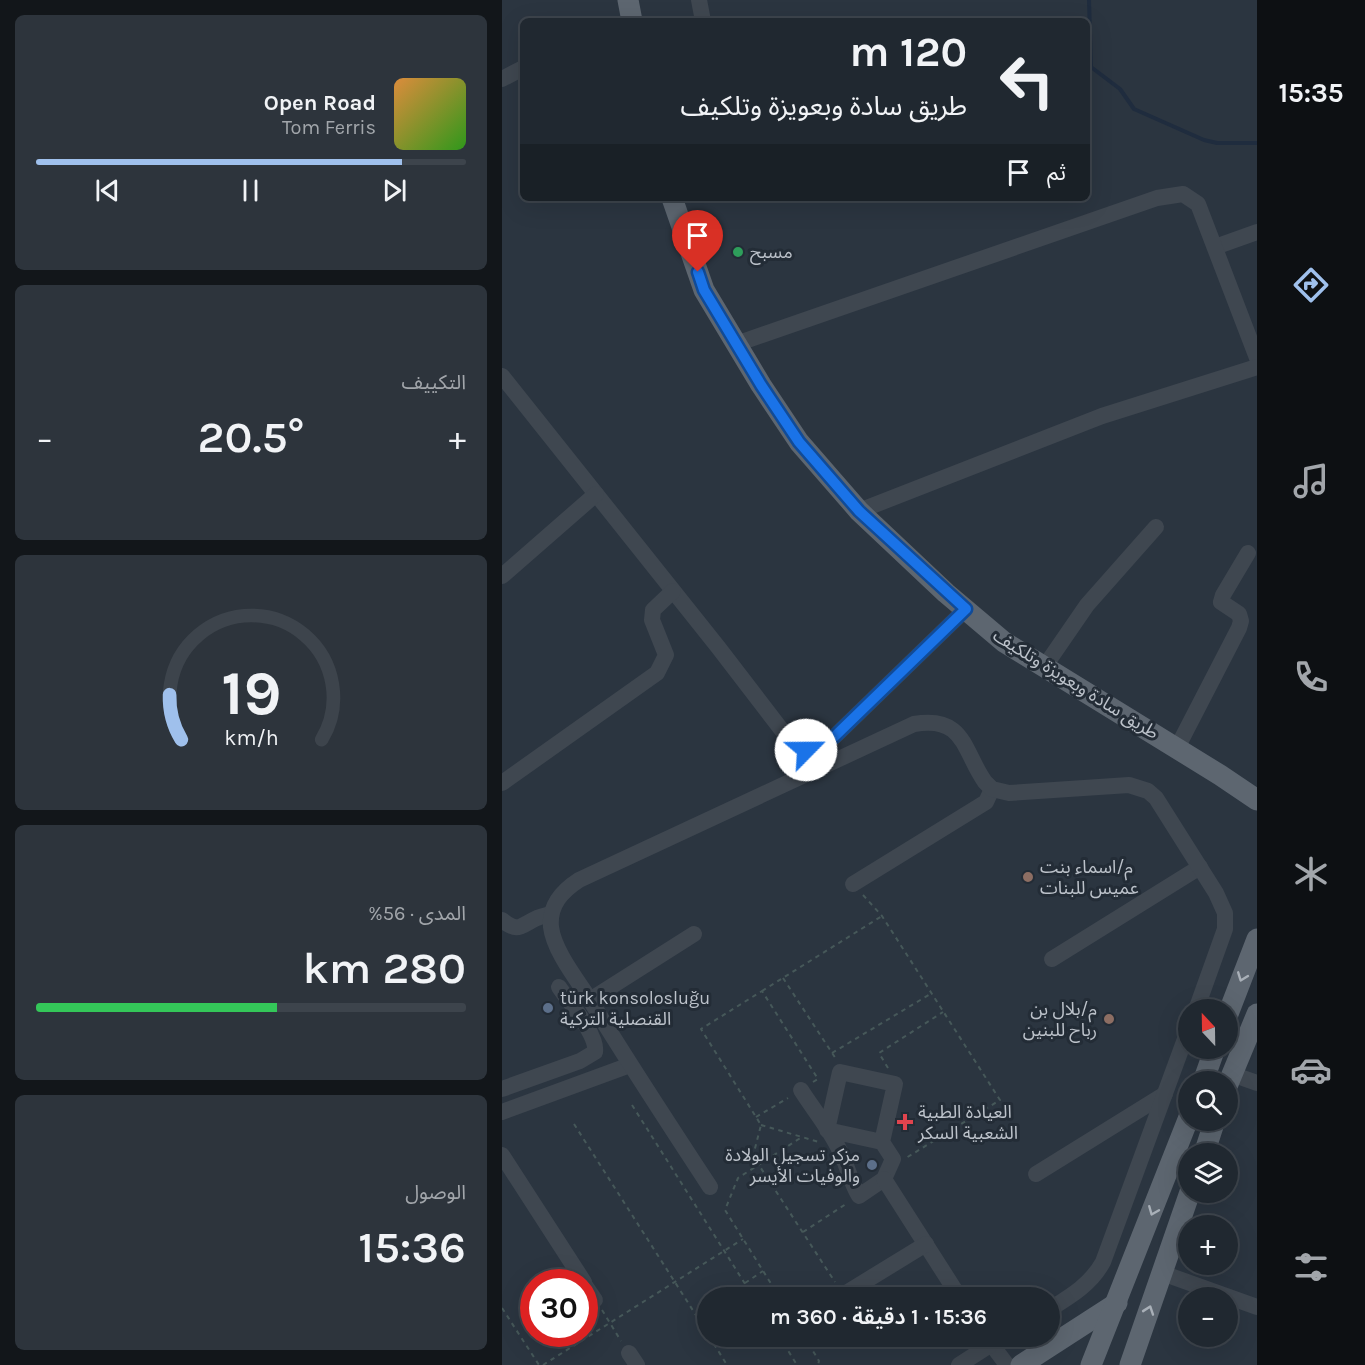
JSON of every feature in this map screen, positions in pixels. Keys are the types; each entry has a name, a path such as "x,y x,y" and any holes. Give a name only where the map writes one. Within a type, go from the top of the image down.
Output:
{"main road":[{"name":"طريق سادة وبعويزة وتلكيف","path":"673,201 704,290 736,344 799,442 859,511 1004,642 1177,748 1256,800"},
{"path":"1234,999 1256,939"},
{"path":"1233,1071 1256,1014"},
{"path":"1091,1365 1184,1131"},
{"path":"1165,1182 1178,1177"},
{"path":"1130,1365 1186,1203"},
{"path":"1021,1365 1117,1302"}],"street":[{"path":"699,0 702,18"},
{"path":"502,79 520,70"},
{"path":"736,344 1157,198 1183,194 1198,204 1214,247 1252,333 1256,358"},
{"path":"1214,247 1256,232"},
{"path":"859,511 1102,416 1256,367"},
{"path":"502,376 794,746 806,750 834,737 966,609"},
{"path":"502,576 596,494"},
{"path":"1045,666 1087,605 1156,527"},
{"path":"1177,748 1239,628 1241,621 1239,614 1221,602 1248,553"},
{"path":"502,783 657,673 666,655 652,620 653,610 673,591"},
{"path":"710,1187 630,1065 558,948 553,937 551,914 554,904 579,880 914,724 938,723 956,731 981,776 992,789 1009,793 1129,785 1138,787 1156,798 1222,904 1226,921 1200,999"},
{"path":"853,884 986,802 992,789"},
{"path":"1052,959 1200,867"},
{"path":"502,920 516,928 523,927 535,918 551,914"},
{"path":"590,1000 694,934"},
{"path":"502,1089 580,1061 595,1052 596,1044 590,1033 559,987"},
{"path":"1060,1303 1091,1280 1103,1262 1178,1058"},
{"path":"502,1112 630,1065"},
{"path":"801,1090 827,1131 839,1148 859,1196 886,1175 893,1159 882,1142 895,1084 840,1072 827,1131"},
{"path":"1238,1077 1256,1083"},
{"path":"1036,1174 1165,1094"},
{"path":"827,1131 882,1142"},
{"path":"502,1155 575,1269"},
{"path":"886,1175 953,1287"},
{"path":"855,1287 926,1244"},
{"path":"1162,1273 1256,1307"},
{"path":"959,1365 983,1347"},
{"path":"998,1347 1007,1365"}],"path":[{"path":"853,884 882,916 1000,1100 886,1175"},
{"path":"839,1148 761,1125 701,1029 882,916"},
{"path":"783,978 846,1074"},
{"path":"756,1118 818,1079 762,991"},
{"path":"832,1053 931,993"},
{"path":"895,1084 879,1053 943,1012"},
{"path":"632,1105 747,1287"},
{"path":"574,1124 697,1318"},
{"path":"761,1125 753,1156 834,1287"},
{"path":"773,1287 725,1210 738,1178 802,1137"},
{"path":"502,1308 541,1365 743,1239"},
{"path":"745,1283 763,1271"},
{"path":"598,1305 633,1359"},
{"path":"716,1347 727,1365"},
{"path":"786,1347 797,1365"},
{"path":"811,1347 819,1361 818,1365"}],"waterway":[{"path":"1089,0 1090,18"},
{"path":"1090,34 1091,67 1120,89 1134,109 1204,140 1217,143 1257,143"}],"place":[{"name":"مسبح","path":"738,252"},
{"name":"م/اسماء بنت عميس للبنات","path":"1028,877"},
{"name":"türk konsolosluğu القنصلية التركية","path":"548,1008"},
{"name":"م/بلال بن رباح للبنين","path":"1109,1019"},
{"name":"العيادة الطبية الشعبية السكر","path":"905,1122"},
{"name":"مزكر تسجيل الولادة والوفيات الأيسر","path":"872,1165"}],"route":[{"path":"698,272 704,290 761,385 799,442 859,511 966,609 834,737 806,750"}]}
